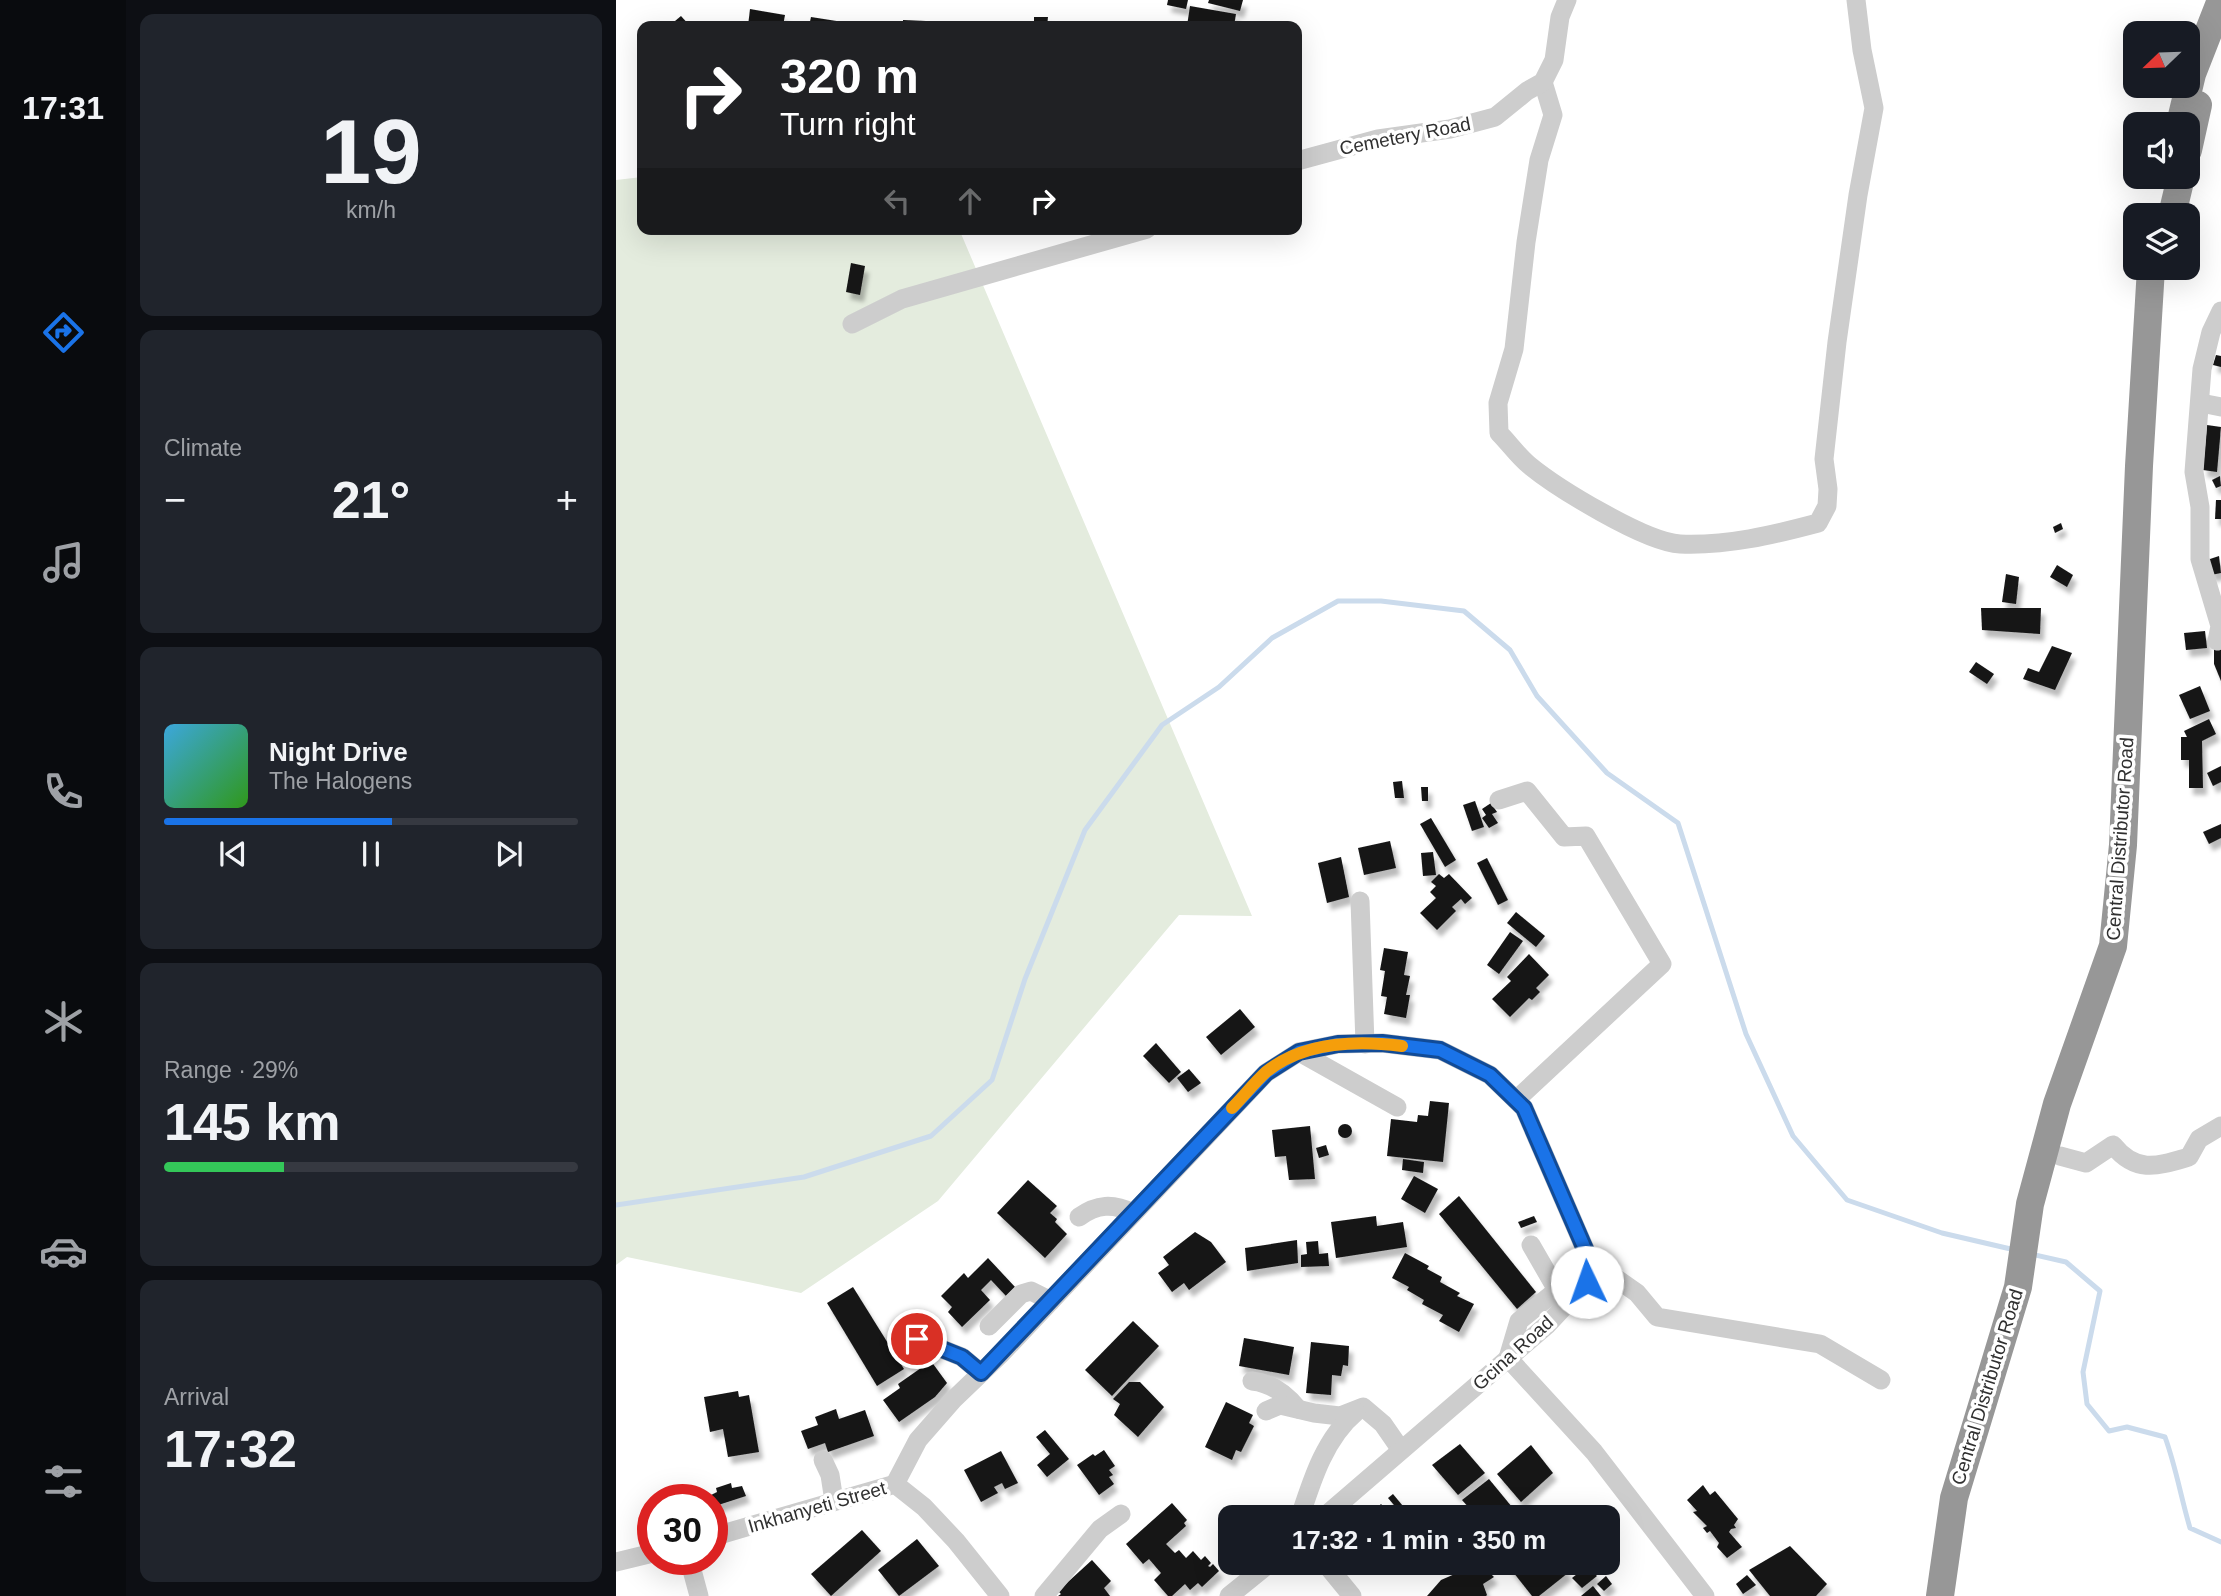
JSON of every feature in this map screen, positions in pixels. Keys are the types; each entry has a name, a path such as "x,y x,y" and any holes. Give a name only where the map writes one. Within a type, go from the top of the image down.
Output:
{"highway":[{"path":"2183,112 2192,74 2221,0"},
{"path":"2197,112 2205,76 2221,40"},
{"name":"Central Distributor Road","path":"1957,1596 1970,1506 2026,1289 2038,1203 2057,1104 2113,946 2123,845 2139,466 2150,280"},
{"name":"Central Distributor Road","path":"2038,1203 2060,1156 2129,946 2138,835 2161,280"},
{"name":"Central Distributor Road","path":"1940,1596 1954,1498 2026,1289"}],"street":[{"path":"1567,0 1560,17 1554,60 1544,82 1553,115 1539,160 1526,242 1514,349 1498,404 1499,433 1528,464 1595,508 1649,536 1678,544 1768,537 1818,523 1827,506 1829,489 1824,459 1837,342 1858,195 1874,108 1862,50 1856,0"},
{"name":"Cemetery Road","path":"1302,160 1378,139 1450,129 1495,117 1527,91 1544,82"},
{"path":"852,324 902,299 1126,235"},
{"path":"2217,641 2220,626 2200,559 2200,507 2194,472 2202,369 2211,332 2221,311"},
{"path":"2201,403 2221,407"},
{"path":"1499,800 1527,791 1564,837 1586,836 1662,964 1516,1100"},
{"path":"1360,901 1365,1044"},
{"path":"895,1484 918,1440 953,1400 1051,1301 1266,1073 1299,1052 1338,1044 1382,1043 1440,1050 1490,1075 1524,1108 1591,1263 1587,1282 1617,1279 1637,1293 1657,1317 1820,1344 1881,1380"},
{"path":"1299,1052 1397,1107"},
{"path":"2060,1156 2086,1163 2113,1145 2121,1155 2138,1164 2155,1167 2189,1157 2199,1139 2221,1126"},
{"path":"1079,1217 1090,1209 1102,1206 1119,1206 1133,1213"},
{"path":"1531,1245 1556,1290 1520,1321 1508,1358 1594,1452 1705,1596"},
{"name":"Gcina Road","path":"1338,1505 1547,1325 1587,1282"},
{"path":"989,1326 1021,1294 1031,1291 1051,1301"},
{"path":"917,1339 962,1357 981,1373"},
{"path":"1252,1381 1275,1388 1288,1397 1299,1410"},
{"path":"1266,1411 1280,1405 1340,1416 1363,1407"},
{"path":"1363,1407 1383,1424 1401,1450"},
{"path":"1303,1505 1310,1481 1341,1425 1363,1407"},
{"path":"823,1460 830,1475 834,1502"},
{"name":"Inkhanyeti Street","path":"728,1532 895,1484 923,1507 956,1541 1000,1596"},
{"path":"1044,1596 1100,1529 1121,1514"},
{"path":"616,1563 637,1557"},
{"path":"693,1575 699,1596"},
{"path":"1229,1596 1255,1575"},
{"path":"1335,1575 1352,1596"}],"shaded area":[{"path":"637,178 637,235 962,235 1252,916 1179,915 938,1201 801,1293 627,1257 616,1265 616,180"}],"building":[{"path":"1168,0 1188,0 1186,9 1167,5"},
{"path":"1209,0 1243,0 1240,11 1208,3"},
{"path":"1190,6 1236,14 1235,21 1188,21"},
{"path":"750,9 785,15 784,21 749,21"},
{"path":"811,17 836,21 810,21"},
{"path":"1034,17 1048,17 1048,21 1034,21"},
{"path":"851,263 865,266 860,295 846,292"},
{"path":"2216,355 2221,356 2221,367 2213,365"},
{"path":"2207,425 2221,427 2217,472 2203,470"},
{"path":"2220,476 2221,486 2216,488 2212,480"},
{"path":"2216,500 2221,500 2221,519 2215,519"},
{"path":"2061,523 2063,529 2055,533 2053,527"},
{"path":"2219,556 2221,573 2211,575 2207,560"},
{"path":"2057,565 2073,575 2067,587 2050,577"},
{"path":"2006,574 2019,577 2016,604 2002,602"},
{"path":"1981,608 2041,608 2040,634 1982,630"},
{"path":"2205,631 2207,648 2186,650 2184,633"},
{"path":"2052,646 2072,653 2055,690 2023,679 2028,668 2039,672"},
{"path":"2214,647 2221,647 2221,681 2214,664"},
{"path":"1976,662 1994,674 1987,684 1969,672"},
{"path":"2200,686 2210,711 2190,719 2179,695"},
{"path":"2209,719 2216,734 2202,741 2203,788 2189,788 2189,760 2181,760 2181,737 2187,737 2184,731"},
{"path":"2221,766 2221,782 2213,786 2207,773"},
{"path":"1402,781 1404,798 1395,798 1393,782"},
{"path":"1421,787 1428,787 1428,801 1422,801"},
{"path":"1475,801 1484,827 1472,831 1463,805"},
{"path":"1491,803 1497,812 1492,814 1498,823 1489,828 1482,818 1486,815 1482,809"},
{"path":"1431,818 1456,860 1445,867 1420,824"},
{"path":"2221,824 2221,838 2209,844 2203,832"},
{"path":"1390,841 1396,868 1364,875 1358,848"},
{"path":"1433,852 1436,875 1423,876 1421,853"},
{"path":"1341,857 1349,897 1327,903 1318,863"},
{"path":"1487,858 1508,900 1498,905 1477,863"},
{"path":"1439,874 1444,878 1449,874 1472,898 1465,904 1461,899 1452,907 1456,911 1437,930 1420,913 1436,898 1430,892 1436,886 1431,882"},
{"path":"1516,912 1545,936 1536,947 1507,923"},
{"path":"1510,932 1523,941 1499,974 1487,965"},
{"path":"1384,948 1408,952 1404,975 1410,976 1406,995 1410,995 1406,1018 1384,1014 1387,997 1381,996 1385,971 1380,970"},
{"path":"1529,954 1549,975 1536,988 1540,992 1532,1000 1529,998 1510,1017 1492,999 1511,981 1507,977"},
{"path":"1240,1009 1255,1027 1221,1055 1206,1037"},
{"path":"1156,1043 1181,1072 1169,1083 1143,1056"},
{"path":"1189,1069 1201,1083 1188,1092 1177,1078"},
{"path":"1430,1101 1449,1103 1443,1162 1387,1156 1391,1119 1417,1122 1418,1115 1428,1116"},
{"path":"1342,1124 1348,1124 1352,1131 1348,1138 1342,1138 1338,1134 1338,1128"},
{"path":"1310,1126 1315,1179 1289,1180 1286,1156 1275,1157 1272,1130"},
{"path":"1326,1145 1329,1155 1319,1158 1316,1148"},
{"path":"1403,1159 1424,1162 1423,1173 1402,1170"},
{"path":"1414,1176 1438,1189 1425,1213 1401,1199"},
{"path":"1028,1180 1057,1206 1050,1213 1067,1234 1045,1258 997,1213"},
{"path":"1459,1196 1536,1292 1517,1309 1439,1214"},
{"path":"1376,1216 1377,1226 1403,1222 1407,1247 1336,1258 1331,1222"},
{"path":"1534,1216 1537,1222 1521,1228 1518,1222"},
{"path":"1195,1232 1211,1242 1226,1262 1189,1290 1184,1283 1172,1292 1158,1273 1169,1265 1163,1257"},
{"path":"1297,1240 1298,1263 1247,1271 1245,1248"},
{"path":"1318,1241 1319,1254 1328,1253 1329,1266 1301,1267 1301,1255 1307,1254 1306,1242"},
{"path":"1405,1253 1429,1266 1427,1269 1442,1277 1440,1282 1460,1293 1457,1296 1474,1304 1459,1332 1439,1321 1443,1315 1422,1304 1424,1300 1407,1290 1409,1287 1392,1278"},
{"path":"988,1258 1015,1287 1006,1296 991,1280 981,1290 990,1300 962,1327 948,1312 952,1307 941,1296 964,1273 968,1278"},
{"path":"853,1287 904,1369 877,1386 827,1303"},
{"path":"1133,1321 1159,1346 1112,1396 1085,1370"},
{"path":"1244,1338 1294,1347 1289,1375 1239,1366"},
{"path":"1311,1342 1349,1346 1348,1366 1343,1365 1341,1376 1332,1375 1331,1395 1306,1393"},
{"path":"931,1361 947,1383 935,1397 899,1422 883,1400 900,1388 898,1384"},
{"path":"1129,1382 1140,1382 1164,1407 1138,1437 1114,1415 1120,1404 1113,1399"},
{"path":"738,1391 739,1397 749,1395 759,1452 728,1457 723,1429 710,1432 704,1397"},
{"path":"1226,1402 1253,1415 1249,1423 1254,1426 1241,1452 1236,1450 1232,1460 1205,1447"},
{"path":"836,1409 839,1419 865,1410 874,1436 828,1452 825,1443 808,1449 801,1431 818,1425 815,1417"},
{"path":"1045,1430 1069,1459 1047,1477 1037,1465 1050,1454 1036,1437"},
{"path":"1460,1444 1485,1473 1458,1495 1432,1465"},
{"path":"1531,1445 1553,1473 1521,1502 1497,1474"},
{"path":"1104,1450 1115,1466 1109,1470 1113,1475 1109,1477 1114,1484 1099,1495 1077,1465"},
{"path":"1001,1451 1018,1483 1005,1489 1002,1483 994,1487 998,1493 981,1502 964,1470"},
{"path":"1489,1479 1510,1505 1466,1505 1462,1500"},
{"path":"731,1483 732,1488 742,1486 746,1496 728,1502 728,1484"},
{"path":"1703,1485 1710,1495 1715,1491 1738,1519 1734,1525 1736,1528 1729,1532 1742,1547 1727,1558 1717,1547 1719,1543 1710,1531 1707,1533 1703,1528 1707,1526 1693,1512 1697,1511 1687,1500"},
{"path":"1393,1494 1402,1505 1394,1505 1388,1498"},
{"path":"1172,1503 1187,1520 1184,1523 1186,1526 1166,1544 1175,1553 1179,1550 1186,1558 1193,1551 1201,1560 1205,1556 1211,1563 1208,1566 1213,1564 1218,1572 1202,1587 1198,1583 1190,1590 1185,1584 1172,1596 1168,1596 1154,1580 1161,1573 1149,1559 1143,1564 1126,1544"},
{"path":"862,1530 881,1551 831,1596 811,1574"},
{"path":"917,1539 939,1566 899,1596 878,1570"},
{"path":"1790,1546 1827,1584 1816,1596 1770,1596 1749,1570"},
{"path":"1092,1560 1111,1581 1104,1588 1110,1596 1058,1596 1061,1594 1058,1591"},
{"path":"1452,1575 1494,1577 1483,1584 1486,1596 1427,1596 1441,1580"},
{"path":"1515,1575 1565,1575 1539,1596 1532,1596"},
{"path":"1576,1575 1597,1576 1582,1588 1572,1578"},
{"path":"1747,1575 1756,1585 1743,1594 1736,1584"},
{"path":"1606,1576 1612,1584 1604,1591 1597,1584"},
{"path":"1593,1586 1601,1596 1581,1596"}],"waterway":[{"path":"616,1205 804,1177 931,1136 992,1080 1025,979 1085,830 1162,725 1219,687 1272,638 1338,601 1381,601 1464,611 1510,650 1537,696 1607,773 1678,823 1746,1034 1793,1136 1847,1200 1942,1233 2015,1250"},
{"path":"2031,1254 2066,1262 2100,1291 2083,1372 2087,1404 2109,1431 2127,1427 2165,1437 2190,1528 2221,1542"}],"slow traffic":[{"path":"1232,1108 1266,1073 1299,1052 1338,1044 1382,1043 1402,1046"}],"route":[{"path":"917,1339 962,1357 981,1373 1266,1073 1299,1052 1338,1044 1382,1043 1440,1050 1490,1075 1524,1108 1591,1263 1587,1282"}]}
